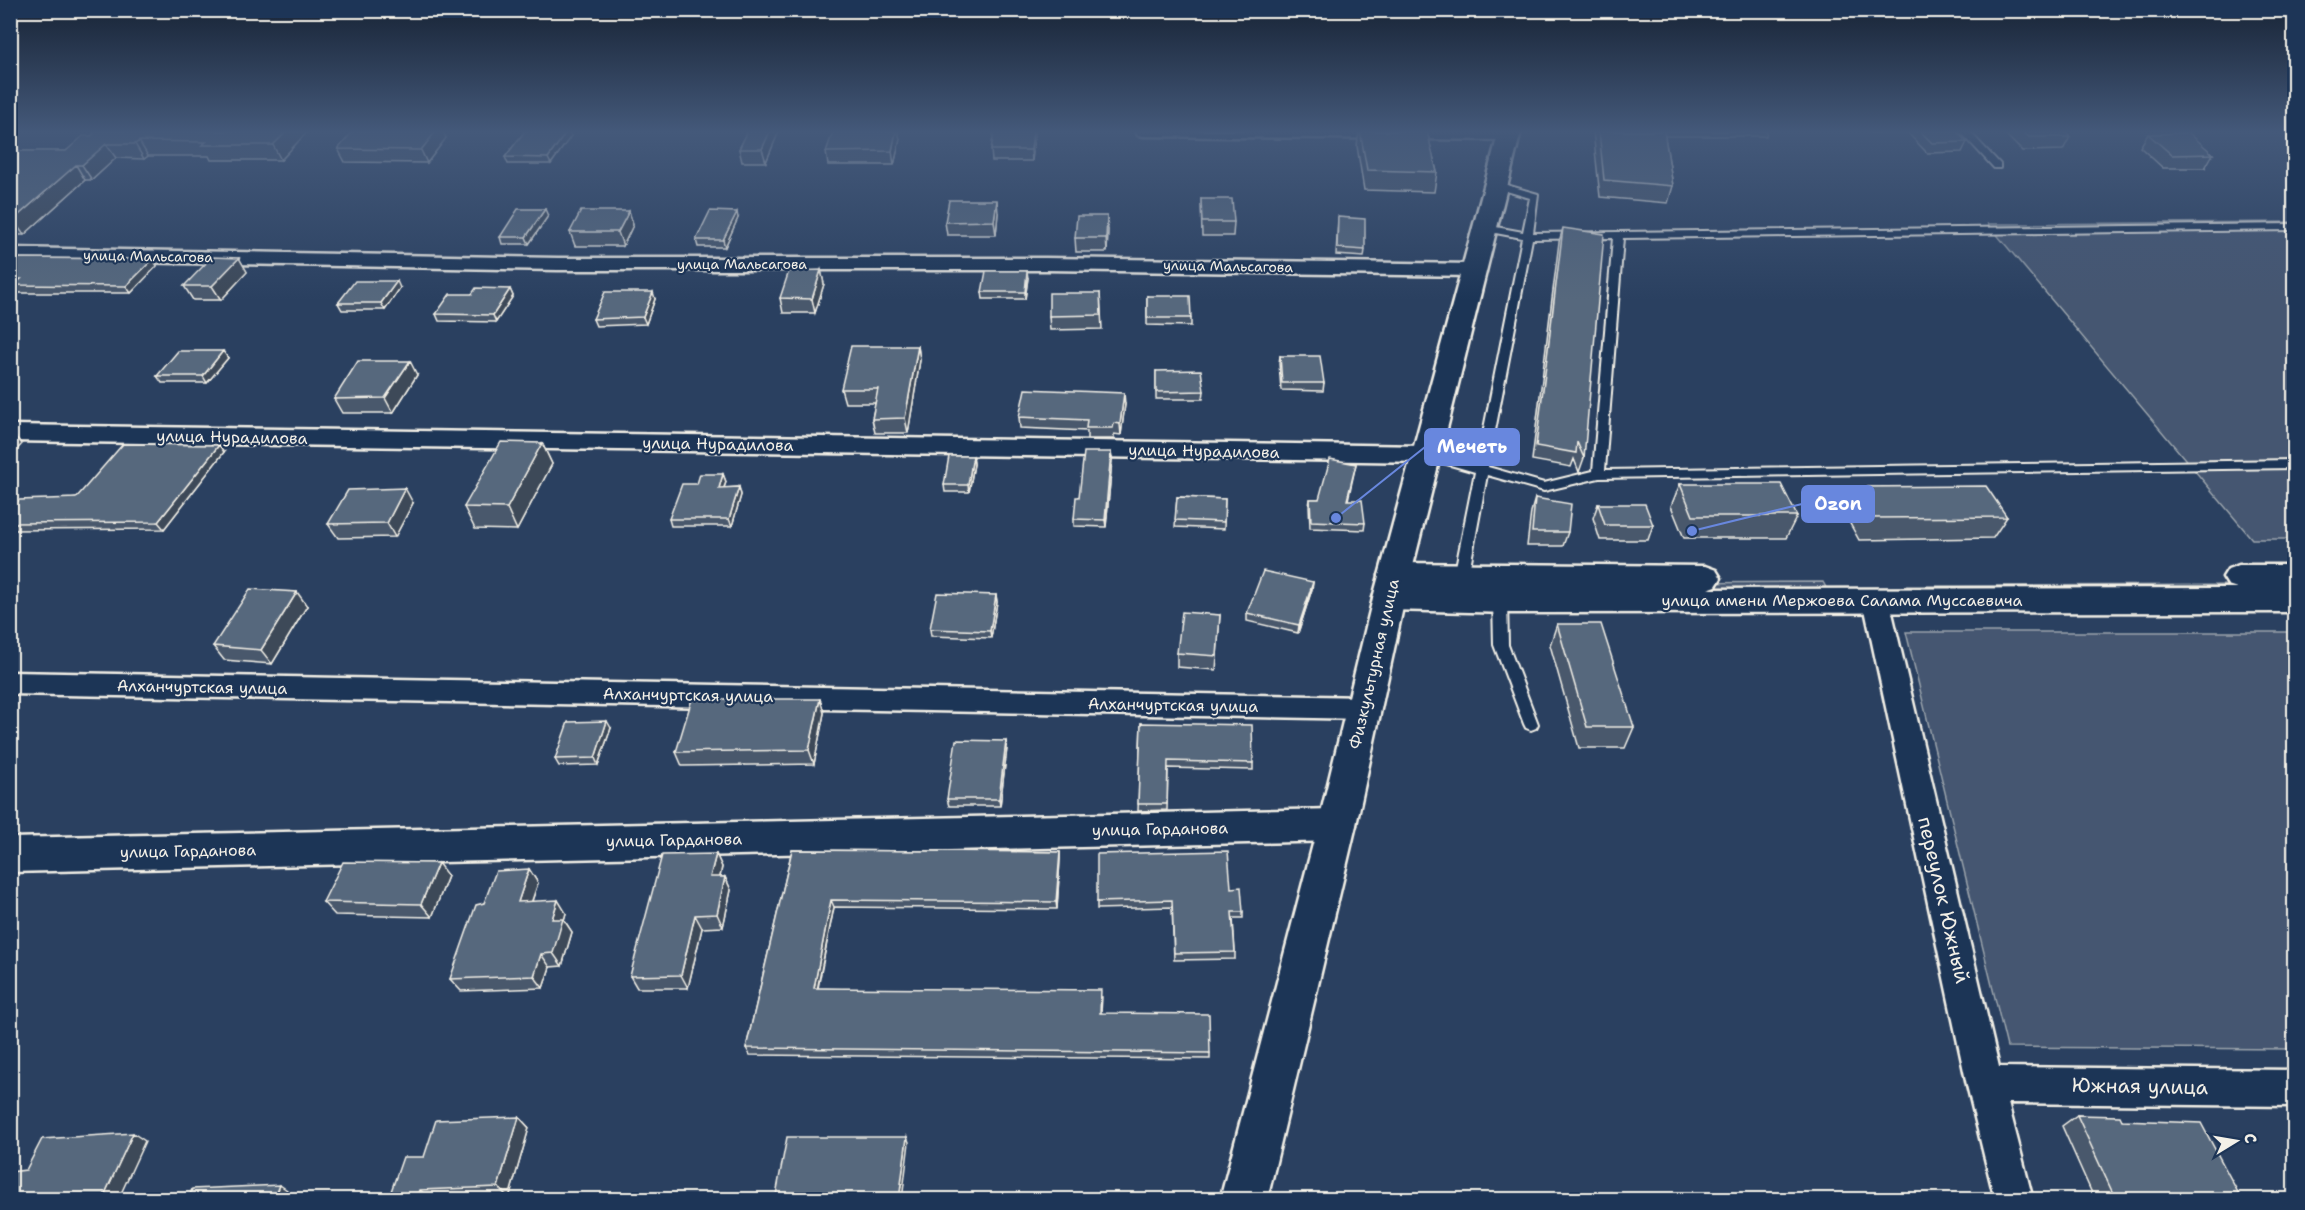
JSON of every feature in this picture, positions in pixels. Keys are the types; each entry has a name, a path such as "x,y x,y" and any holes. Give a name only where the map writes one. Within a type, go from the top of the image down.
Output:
{"street":[{"name":"Физкультурная улица","path":"1243,1200 1337,825 1392,586 1495,187"},
{"name":"улица Мальсагова","path":"10,254 558,264 1046,264 1474,270"},
{"name":"улица Нурадилова","path":"10,433 1426,453"},
{"name":"улица имени Мержоева Салама Муссаевича","path":"1392,586 1461,577 2295,577"},
{"name":"улица имени Мержоева Салама Муссаевича","path":"1392,586 1500,600 2295,600"},
{"name":"переулок Южный","path":"1876,600 1985,1085 2014,1200"},
{"name":"Алханчуртская улица","path":"10,683 1365,708"},
{"name":"улица Гарданова","path":"10,855 1337,825"},
{"name":"Южная улица","path":"1985,1085 2295,1088"}],"lane":[{"path":"1461,577 1535,196 1505,187"},
{"path":"1485,228 1528,236 2295,227"},
{"path":"1599,474 1618,235"},
{"path":"1426,453 1544,487 1599,474 2295,464"},
{"path":"1500,600 1502,645 1531,724"}],"shaded area":[{"path":"2294,222 2294,539 2252,539 1988,224"},
{"path":"1823,582 1828,591 1526,591 1524,584"},
{"path":"2294,585 2294,592 1910,593 1907,586"},
{"path":"1906,632 2294,632 2294,1049 2007,1047"}],"building":[{"path":"10,187 50,187 13,220 10,220"},
{"path":"1201,199 1232,199 1234,222 1202,222"},
{"path":"949,200 997,200 994,221 945,222"},
{"path":"518,209 545,209 526,237 500,237"},
{"path":"581,211 629,211 618,232 570,232"},
{"path":"710,211 737,212 723,240 696,240"},
{"path":"1077,216 1107,216 1106,238 1075,238"},
{"path":"1338,217 1365,219 1365,250 1337,248"},
{"path":"1563,228 1604,234 1584,458 1577,442 1576,453 1536,446"},
{"path":"212,257 239,258 212,286 184,286"},
{"path":"10,258 153,259 126,286 14,285 21,279 10,279"},
{"path":"821,270 812,299 780,298 789,271"},
{"path":"986,271 1027,271 1025,292 982,292"},
{"path":"355,281 397,281 381,303 338,303"},
{"path":"476,288 510,289 493,315 436,314 450,294 472,294"},
{"path":"605,292 653,292 643,317 593,319"},
{"path":"1049,293 1100,293 1101,315 1049,316"},
{"path":"1147,296 1190,296 1191,318 1147,318"},
{"path":"851,346 918,346 905,418 872,419 878,389 841,389"},
{"path":"178,351 223,351 203,376 157,376"},
{"path":"1280,356 1320,356 1324,383 1282,383"},
{"path":"358,361 410,361 385,398 334,399"},
{"path":"1201,370 1204,391 1156,392 1156,371"},
{"path":"1025,389 1124,393 1120,424 1114,423 1113,428 1086,428 1087,420 1019,417"},
{"path":"501,442 542,443 507,508 464,507"},
{"path":"123,444 219,445 158,522 10,523 10,510 19,500 76,498"},
{"path":"1084,452 1111,452 1105,520 1074,519"},
{"path":"949,456 973,456 968,485 944,485"},
{"path":"1330,459 1356,464 1347,500 1362,500 1365,523 1311,521 1310,499 1319,499"},
{"path":"700,474 723,474 719,488 739,487 729,519 669,519 682,484 697,484"},
{"path":"1680,484 1781,484 1797,516 1693,516"},
{"path":"1986,486 2007,517 1871,518 1854,487"},
{"path":"405,488 387,523 328,524 348,490"},
{"path":"1177,497 1225,499 1224,522 1175,520"},
{"path":"1535,498 1571,504 1568,532 1532,532"},
{"path":"1598,504 1645,504 1653,525 1605,525"},
{"path":"1263,571 1313,582 1299,625 1247,613"},
{"path":"250,589 297,592 261,650 213,646"},
{"path":"937,593 996,595 990,631 930,629"},
{"path":"1182,612 1220,615 1217,656 1177,653"},
{"path":"1557,624 1601,624 1634,727 1587,727"},
{"path":"692,699 820,699 809,750 676,752"},
{"path":"607,721 595,758 555,759 568,722"},
{"path":"1141,723 1252,725 1253,763 1168,761 1167,804 1138,804"},
{"path":"956,740 1006,741 999,799 947,799"},
{"path":"792,850 1060,852 1056,902 831,900 814,988 1101,990 1100,1013 1209,1014 1210,1053 746,1048"},
{"path":"1228,851 1231,888 1241,887 1243,912 1232,912 1235,952 1174,953 1172,900 1097,902 1097,854"},
{"path":"716,854 710,877 725,877 717,914 695,915 681,975 630,976 662,855"},
{"path":"343,862 438,863 421,904 323,902"},
{"path":"529,869 518,902 558,900 552,919 563,919 553,953 541,954 534,976 450,979 476,905 484,903 496,871"},
{"path":"2077,1115 2120,1116 2122,1120 2201,1123 2242,1200 2116,1200"},
{"path":"519,1117 498,1187 420,1190 417,1200 388,1200 403,1157 424,1157 436,1120"},
{"path":"133,1133 102,1200 10,1200 10,1172 26,1170 42,1139"},
{"path":"787,1137 907,1137 899,1200 775,1200"},
{"path":"280,1185 274,1200 188,1200 192,1189"}],"place":[{"name":"Мечеть","path":"1336,518"},
{"name":"Ozon","path":"1692,531"}]}
